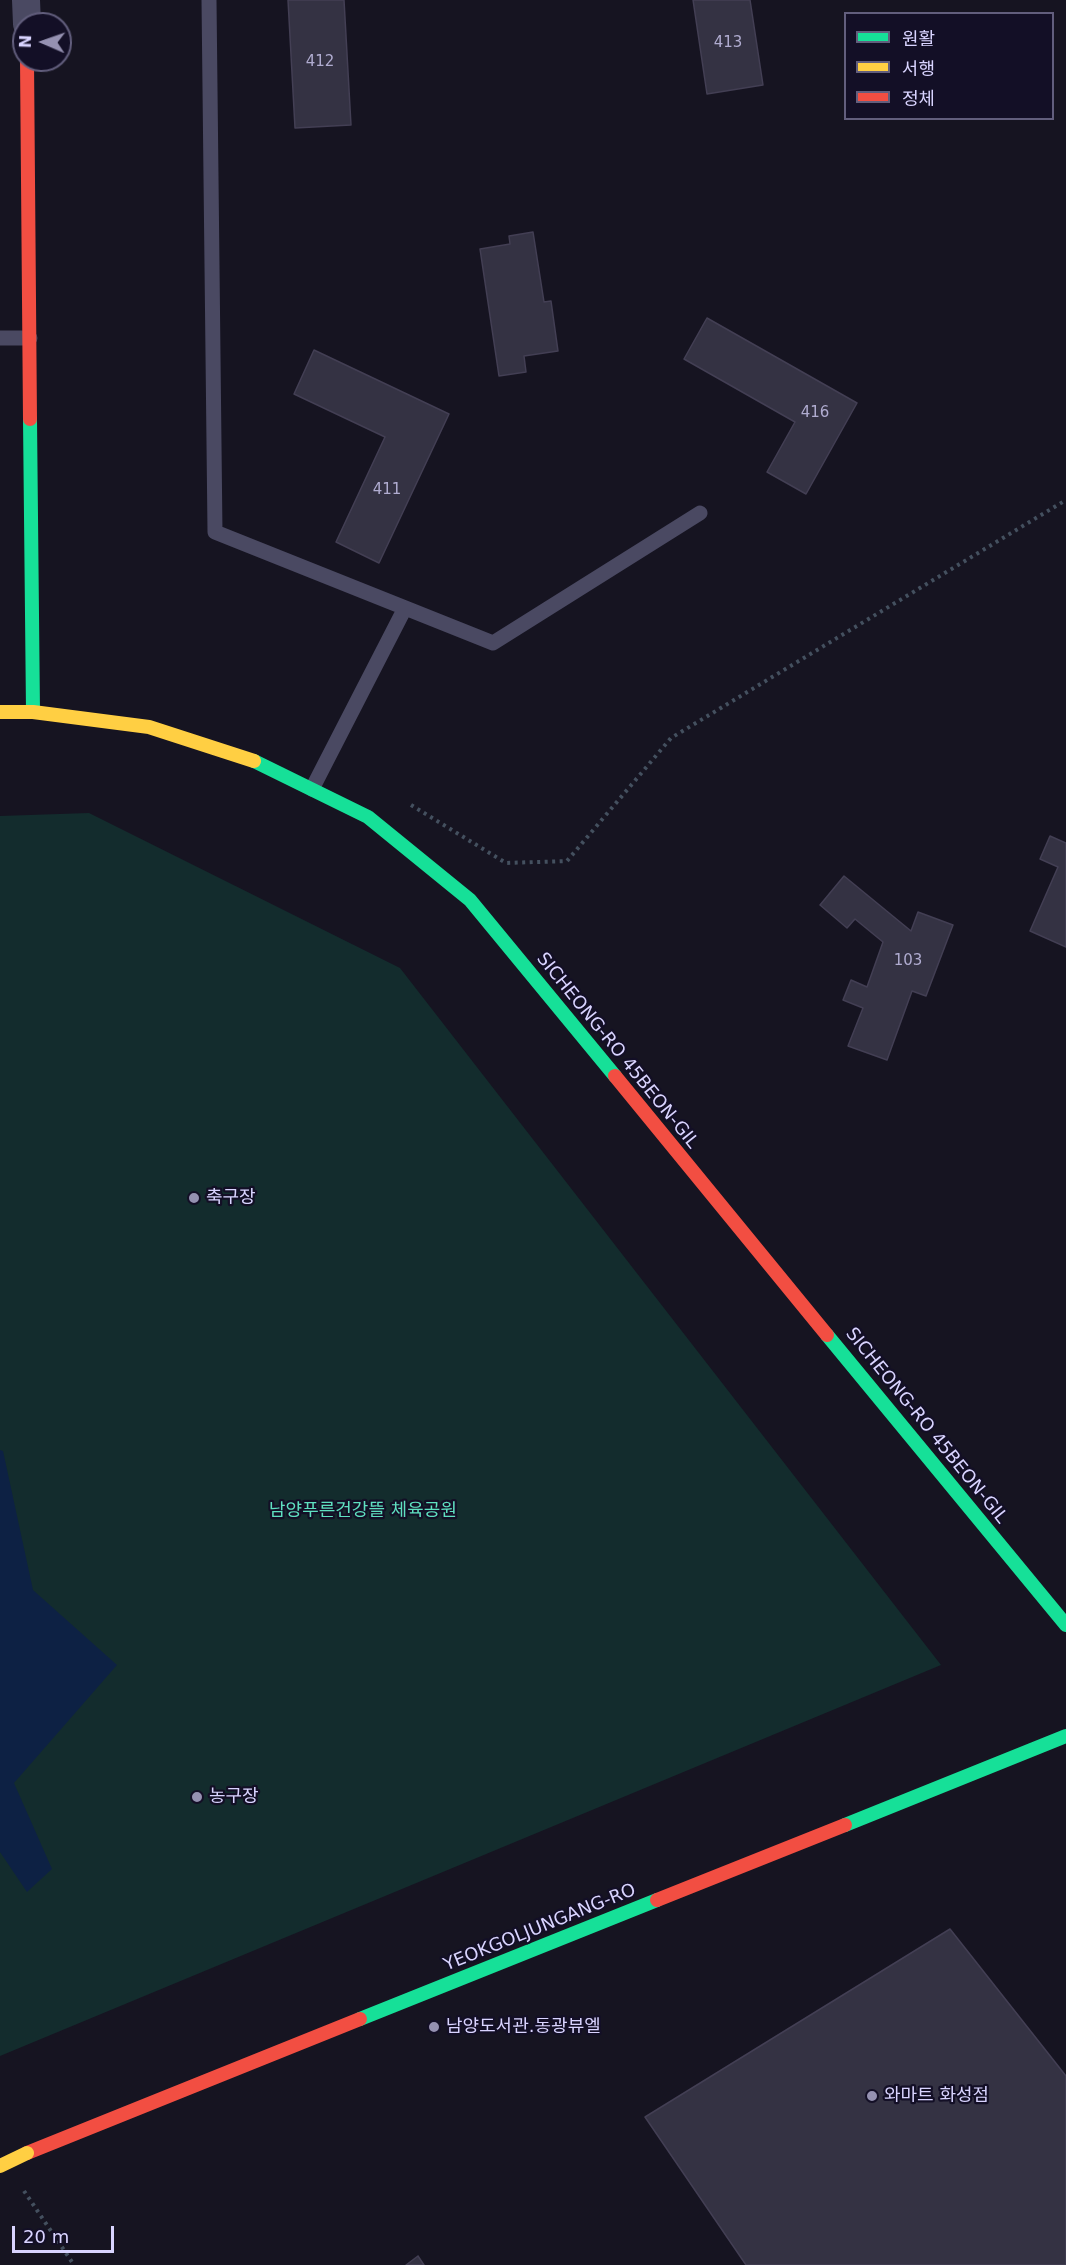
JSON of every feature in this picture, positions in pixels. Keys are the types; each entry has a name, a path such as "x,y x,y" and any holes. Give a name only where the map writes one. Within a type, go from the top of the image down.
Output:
{"street":[{"path":"27,72 33,712"},
{"name":"SICHEONG-RO 45BEON-GIL","path":"0,712 33,712 149,727 257,762 368,817 470,900 1066,1625"},
{"name":"YEOKGOLJUNGANG-RO","path":"0,2166 27,2153 1066,1736"}],"lane":[{"path":"209,0 215,532 493,643 700,513"},
{"path":"0,338 30,338"},
{"path":"312,789 405,608"}],"path":[{"path":"408,803 506,863 567,861 671,738 1066,500"},
{"path":"19,2183 74,2265"}],"green space":[{"name":"남양푸른건강뜰 체육공원","path":"89,813 400,968 941,1665 0,2056 0,816"}],"water":[{"path":"0,1450 3,1451 33,1590 117,1665 14,1783 52,1869 27,1892 0,1852"}],"building":[{"path":"288,0 344,0 351,125 295,128"},
{"path":"693,0 750,0 763,85 707,94"},
{"path":"533,232 544,302 551,301 558,351 524,356 526,372 499,376 480,249 510,244 509,236"},
{"path":"707,318 857,403 806,494 767,472 795,422 684,359"},
{"path":"314,350 449,414 379,563 336,542 385,437 294,394"},
{"path":"1050,836 1066,843 1066,947 1030,931 1058,867 1040,859"},
{"path":"844,876 911,931 918,912 953,925 926,996 912,991 887,1060 848,1046 863,1008 843,1000 851,980 867,987 883,942 855,919 847,928 820,905"},
{"name":"와마트 화성점","path":"950,1929 1066,2076 1066,2265 746,2265 645,2117"},
{"path":"418,2256 424,2265 406,2265"}],"traffic: fast":[{"path":"30,419 33,712"},
{"path":"254,761 368,817 470,900 615,1076"},
{"path":"827,1335 1066,1625"},
{"path":"845,1825 1066,1736"},
{"path":"360,2019 657,1900"}],"traffic: slow":[{"path":"0,712 33,712 149,727 254,761"},
{"path":"0,2166 27,2153"}],"traffic: jam":[{"path":"27,72 30,419"},
{"path":"615,1076 827,1335"},
{"path":"657,1900 845,1825"},
{"path":"27,2153 360,2019"}],"place":[{"name":"축구장","path":"194,1198"},
{"name":"농구장","path":"197,1797"},
{"name":"남양도서관.동광뷰엘","path":"434,2027"},
{"name":"와마트 화성점","path":"872,2096"}]}
